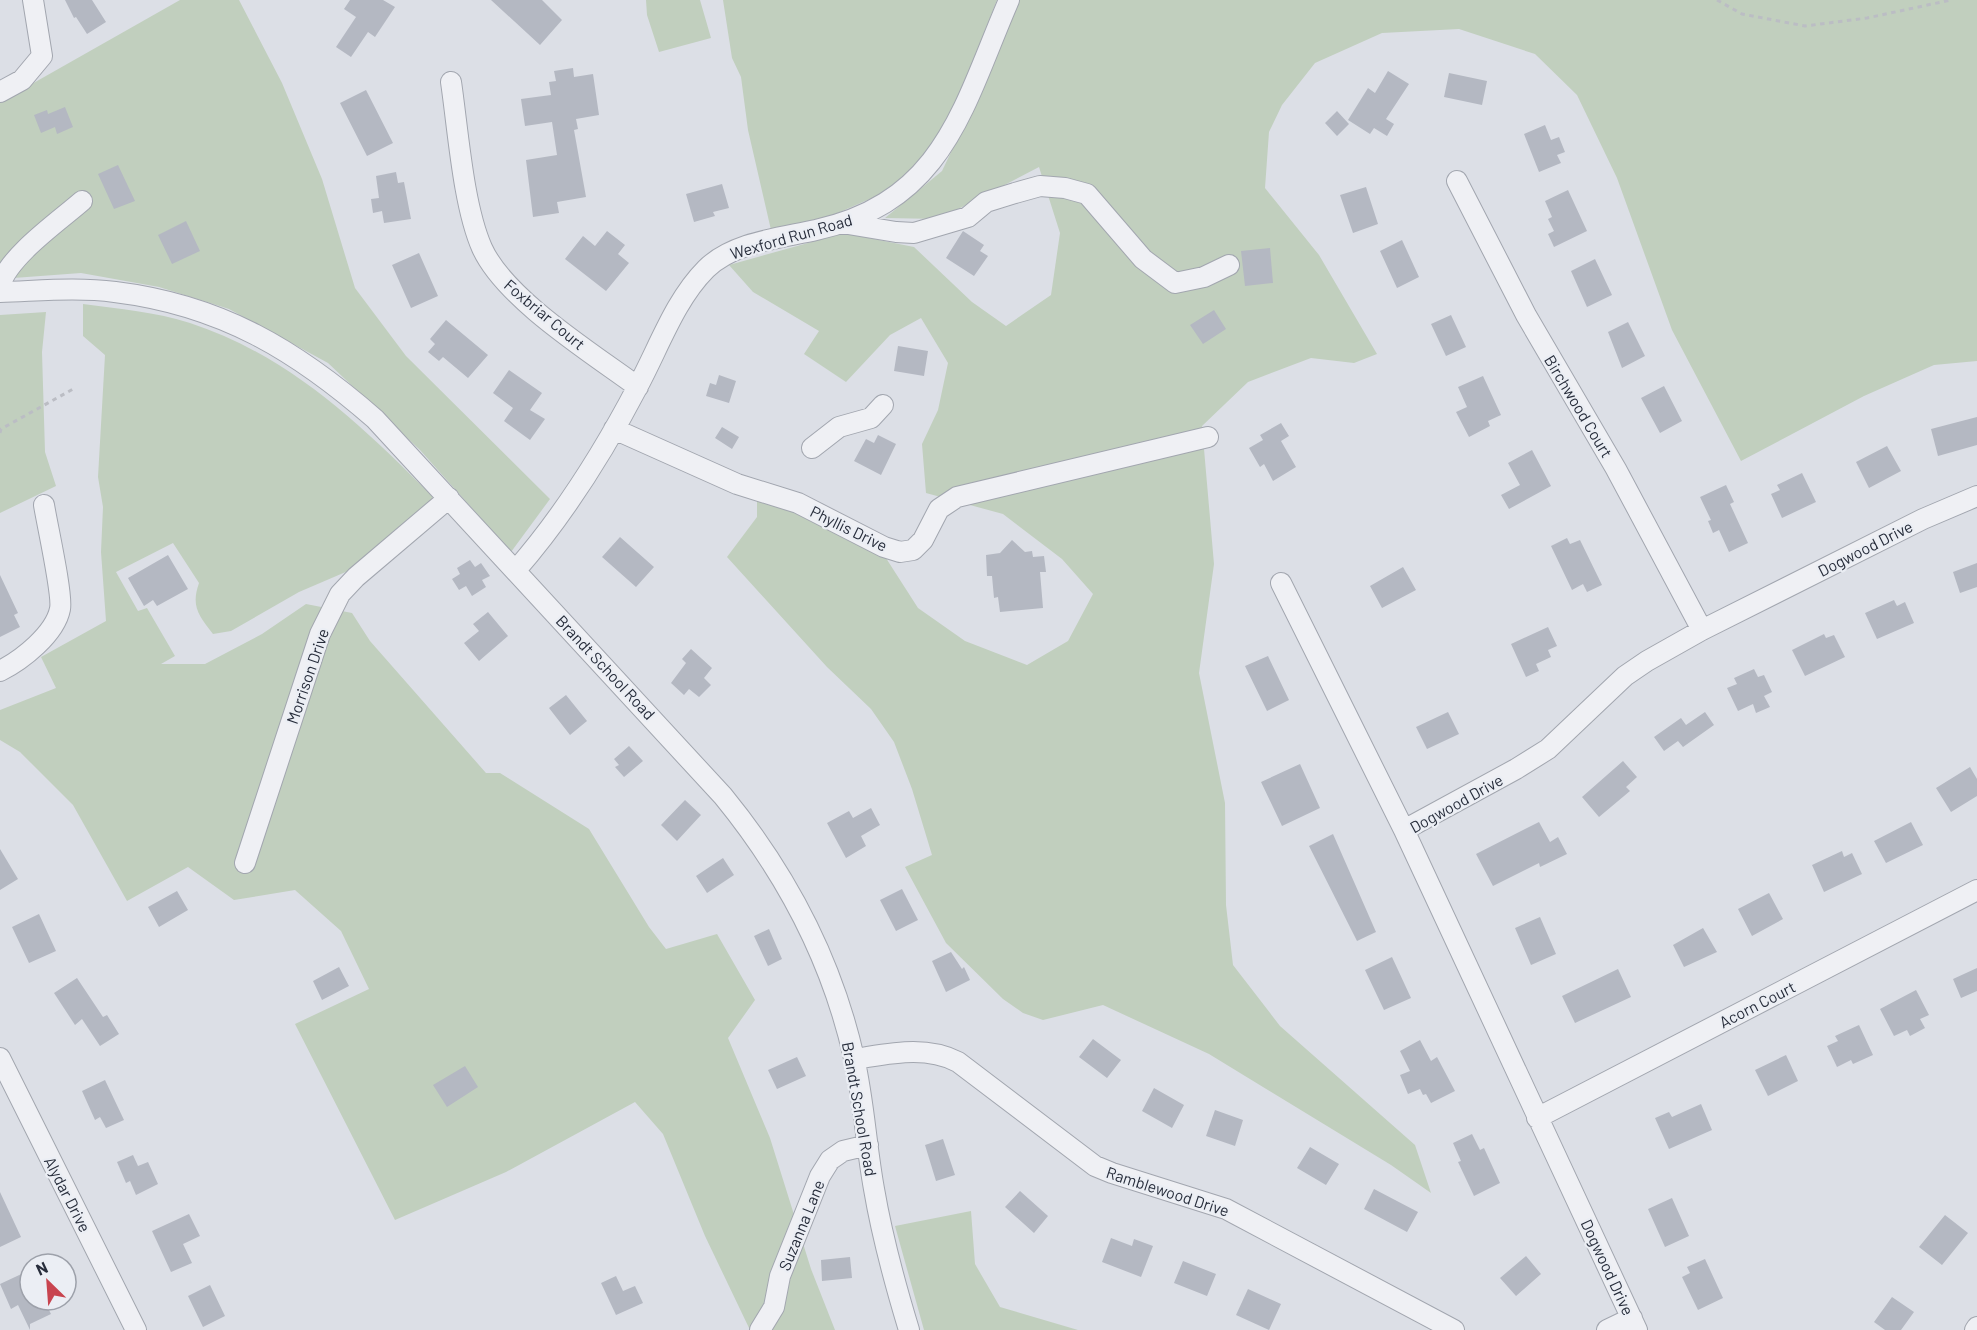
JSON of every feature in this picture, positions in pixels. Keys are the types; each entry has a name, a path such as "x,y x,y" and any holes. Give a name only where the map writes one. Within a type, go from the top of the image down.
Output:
{"street":[{"path":"0,92 22,80 42,56 33,0"},
{"name":"Wexford Run Road","path":"516,570 554,522 614,429 681,301 706,268 718,259 758,243 842,223 879,206 921,176 955,128 1009,0"},
{"name":"Foxbriar Court","path":"450,82 472,217 490,262 503,278 537,310 638,387"},
{"name":"Birchwood Court","path":"1457,182 1526,315 1616,469 1702,630"},
{"path":"842,223 896,232 914,232 968,217 986,202 1015,193 1040,186 1065,188 1087,194 1143,259 1176,283 1204,277 1229,265"},
{"path":"0,285 3,274 15,261 82,201"},
{"name":"Brandt School Road","path":"0,292 80,290 115,292 208,315 252,332 301,360 375,419 689,757 765,849 808,923 834,989 855,1059 884,1234 909,1330"},
{"path":"812,448 839,428 871,418 883,405"},
{"name":"Phyllis Drive","path":"614,429 738,483 798,503 884,547 900,552 913,550 923,540 939,509 957,497 1208,437"},
{"name":"Dogwood Drive","path":"1635,1324 1404,830 1516,770 1548,749 1625,676 1702,630 1923,519 1977,496"},
{"name":"Morrison Drive","path":"245,863 320,634 340,594 356,577 449,498"},
{"path":"0,670 35,645 53,627 60,608 44,505"},
{"path":"1281,583 1404,830"},
{"name":"Acorn Court","path":"1537,1118 1977,890"},
{"name":"Ramblewood Drive","path":"855,1059 925,1052 944,1054 958,1062 1095,1166 1226,1209 1454,1330"},
{"name":"Alydar Drive","path":"0,1058 136,1330"},
{"name":"Suzanna Lane","path":"760,1330 774,1306 780,1276 820,1176 830,1160 843,1151 868,1145"},
{"path":"1607,1330 1635,1324"}],"path":[{"path":"1717,0 1742,14 1805,26 1867,18 1950,0"},
{"path":"0,433 1,429 75,388"}],"green space":[{"path":"180,0 239,0 282,83 322,179 355,288 406,356 550,499 511,552 420,450 328,363 229,309 159,287 81,273 0,279 0,102"},
{"path":"646,0 700,0 711,38 659,52 647,15"},
{"path":"723,0 997,0 960,94 934,147 895,188 833,215 771,230 748,130 741,77 732,58"},
{"path":"1019,0 1977,0 1977,361 1934,365 1864,396 1741,461 1672,330 1617,178 1577,95 1535,54 1459,29 1382,33 1315,63 1282,105 1269,132 1265,188 1319,255 1377,354 1354,363 1311,358 1248,382 1202,426 1214,564 1199,673 1225,803 1226,905 1233,965 1280,1026 1415,1145 1431,1193 1391,1165 1209,1054 1103,1005 1043,1020 1023,1013 1003,999 946,943 905,867 932,855 912,789 894,742 871,709 827,667 727,557 757,517 757,497 818,518 884,555 918,608 965,641 1027,665 1068,641 1093,594 1062,559 1003,514 926,493 922,444 938,410 948,363 921,318 890,335 846,382 804,354 819,331 753,292 729,265 844,233 914,247 972,302 1006,326 1051,295 1060,233 1039,167 939,219 885,218 942,171 981,89"},
{"path":"83,304 177,319 226,337 260,354 292,373 322,395 378,444 433,497 425,508 362,565 299,592 231,631 213,634 203,621 196,604 199,583 173,543 116,572 138,611 147,608 175,656 161,664 205,664 262,634 306,604 352,613 370,641 486,773 500,773 589,829 649,927 666,949 717,934 755,1000 728,1038 770,1138 811,1269 835,1330 750,1330 705,1236 663,1134 635,1102 506,1172 395,1220 295,1024 369,989 341,931 295,890 234,900 188,867 127,901 73,805 20,752 0,740 0,710 56,688 41,657 106,621 101,552 103,507 98,477 105,355 83,336"},
{"path":"46,312 42,352 45,452 56,486 0,513 0,315"},
{"path":"971,1211 975,1264 1000,1307 1078,1330 924,1330 895,1226"}],"building":[{"path":"65,0 92,0 106,22 87,34 76,17 74,18"},
{"path":"350,0 383,0 395,7 375,37 368,32 351,57 336,47 356,17 344,9"},
{"path":"491,0 542,0 562,20 540,45"},
{"path":"573,68 574,77 593,74 599,115 576,119 578,129 574,130 586,197 557,202 559,213 533,217 526,160 557,155 552,122 525,126 521,99 551,95 549,82 556,81 554,71"},
{"path":"1388,71 1409,84 1386,119 1394,124 1387,136 1374,128 1370,134 1348,120 1368,88 1375,93"},
{"path":"1449,73 1487,81 1482,105 1444,97"},
{"path":"366,90 393,143 367,156 340,103"},
{"path":"65,107 73,127 57,134 55,127 41,133 34,115 47,110 48,114"},
{"path":"1337,111 1349,124 1337,136 1325,123"},
{"path":"1545,125 1551,140 1559,137 1565,152 1557,155 1561,163 1539,172 1524,134"},
{"path":"118,165 135,201 114,209 98,174"},
{"path":"396,172 398,183 404,182 411,219 384,223 382,211 373,213 371,199 379,198 376,176"},
{"path":"722,184 729,208 713,212 715,216 694,222 686,194"},
{"path":"1366,187 1378,224 1353,233 1340,195"},
{"path":"1568,190 1587,231 1554,247 1548,234 1554,231 1548,219 1552,217 1545,201"},
{"path":"186,221 200,251 172,264 158,235"},
{"path":"607,231 625,245 618,254 629,263 606,291 565,259 583,236 595,246"},
{"path":"963,231 984,245 980,251 988,256 974,276 946,258"},
{"path":"1402,240 1419,277 1397,288 1380,251"},
{"path":"1270,248 1273,283 1245,286 1241,251"},
{"path":"419,253 438,296 411,308 392,265"},
{"path":"1595,259 1612,295 1587,307 1571,271"},
{"path":"1214,310 1226,329 1203,344 1190,325"},
{"path":"1451,315 1466,347 1446,356 1431,324"},
{"path":"446,320 488,355 468,378 443,357 439,361 428,352 435,344 430,339"},
{"path":"1628,322 1645,356 1622,368 1608,332"},
{"path":"898,346 928,351 924,376 894,371"},
{"path":"509,370 542,393 530,410 545,419 530,440 504,421 513,408 493,393"},
{"path":"719,375 736,381 729,403 706,396 710,383 716,385"},
{"path":"1483,376 1501,415 1488,421 1490,426 1469,437 1456,412 1467,407 1458,387"},
{"path":"1664,386 1682,421 1660,433 1641,398"},
{"path":"1977,417 1977,445 1938,456 1931,429"},
{"path":"1281,423 1289,436 1281,441 1296,467 1273,481 1264,464 1260,467 1249,448 1263,440 1260,435"},
{"path":"722,427 739,437 732,449 715,438"},
{"path":"878,435 896,444 881,475 854,461 866,439 874,443"},
{"path":"1887,446 1901,471 1869,488 1856,462"},
{"path":"1532,450 1551,486 1509,509 1501,495 1520,485 1508,463"},
{"path":"1802,473 1816,502 1782,518 1771,494 1780,490 1777,485"},
{"path":"1726,485 1734,502 1730,504 1748,543 1729,552 1719,530 1713,533 1708,521 1711,520 1700,497"},
{"path":"620,537 654,567 636,587 602,557"},
{"path":"1567,538 1570,544 1580,540 1602,585 1587,592 1583,584 1572,590 1551,546"},
{"path":"1012,540 1025,552 1032,551 1033,557 1044,556 1046,572 1040,572 1043,608 1000,612 998,597 994,598 992,576 987,576 986,555 1000,553"},
{"path":"168,555 188,589 157,606 153,600 144,606 128,578"},
{"path":"470,560 475,567 481,563 490,576 482,580 486,587 472,596 466,586 459,590 452,579 460,574 457,568"},
{"path":"1977,563 1977,587 1960,593 1953,572"},
{"path":"1403,567 1416,590 1382,608 1370,586"},
{"path":"0,575 18,613 14,615 20,627 0,637"},
{"path":"1894,600 1897,606 1905,602 1914,623 1877,639 1865,613"},
{"path":"488,612 508,636 479,661 464,643 479,631 473,624"},
{"path":"1548,627 1557,646 1548,650 1551,657 1536,664 1539,671 1526,677 1511,644"},
{"path":"1824,634 1826,638 1834,635 1845,657 1805,676 1792,650"},
{"path":"691,649 712,668 704,678 711,685 699,697 689,689 684,695 671,683 686,663 682,659"},
{"path":"1268,656 1289,700 1267,711 1245,666"},
{"path":"1754,669 1758,677 1764,675 1772,692 1764,696 1770,707 1756,713 1753,704 1738,711 1727,688 1737,684 1734,678"},
{"path":"566,695 587,721 570,735 549,708"},
{"path":"1448,712 1459,734 1427,749 1416,727"},
{"path":"1705,712 1714,725 1683,747 1678,741 1664,751 1654,737 1681,718 1686,725"},
{"path":"629,746 643,761 624,777 615,767 619,765 614,759"},
{"path":"1623,761 1637,777 1626,787 1630,791 1599,817 1582,797"},
{"path":"1300,764 1320,808 1282,826 1261,782"},
{"path":"1970,767 1977,779 1977,796 1951,812 1936,788"},
{"path":"685,800 701,815 677,841 661,825"},
{"path":"871,808 880,825 861,836 866,846 846,858 827,823 849,811 853,818"},
{"path":"1539,822 1550,842 1558,837 1567,854 1540,867 1539,863 1493,886 1476,854"},
{"path":"1911,822 1923,845 1886,863 1874,841"},
{"path":"1333,834 1376,932 1357,941 1309,846"},
{"path":"0,849 18,879 0,890"},
{"path":"1842,851 1844,857 1852,853 1862,874 1824,892 1812,865"},
{"path":"723,858 734,875 707,893 696,876"},
{"path":"902,889 918,920 896,931 880,900"},
{"path":"177,891 188,910 159,927 148,907"},
{"path":"1769,893 1783,919 1752,936 1738,909"},
{"path":"39,914 56,951 29,963 12,927"},
{"path":"1540,917 1556,954 1531,965 1515,928"},
{"path":"1703,928 1717,952 1684,967 1673,945"},
{"path":"769,929 782,959 768,966 754,936"},
{"path":"951,952 962,969 964,967 970,980 946,992 932,961"},
{"path":"1392,957 1411,998 1384,1010 1365,970"},
{"path":"339,967 349,986 322,1000 313,981"},
{"path":"1977,968 1977,991 1961,998 1953,979"},
{"path":"1618,969 1631,997 1575,1023 1562,996"},
{"path":"77,978 103,1017 107,1015 119,1034 100,1046 82,1019 75,1025 54,993"},
{"path":"1916,990 1929,1015 1920,1019 1925,1028 1910,1036 1907,1030 1894,1036 1880,1009"},
{"path":"1859,1025 1873,1055 1853,1064 1851,1060 1837,1067 1827,1046 1838,1041 1835,1036"},
{"path":"1093,1039 1121,1060 1107,1078 1079,1057"},
{"path":"1420,1040 1431,1061 1437,1057 1455,1091 1431,1103 1420,1089 1408,1094 1400,1075 1410,1071 1400,1051"},
{"path":"1786,1055 1798,1081 1768,1096 1755,1070"},
{"path":"797,1057 806,1076 777,1089 768,1070"},
{"path":"465,1066 478,1087 447,1107 433,1085"},
{"path":"105,1080 124,1120 106,1128 100,1117 95,1120 82,1091"},
{"path":"1154,1088 1184,1105 1172,1128 1142,1111"},
{"path":"1701,1104 1712,1130 1669,1149 1655,1118 1669,1112 1672,1117"},
{"path":"1215,1110 1243,1120 1235,1146 1206,1136"},
{"path":"1472,1134 1480,1150 1484,1148 1500,1183 1474,1196 1458,1162 1461,1161 1453,1143"},
{"path":"943,1139 955,1175 936,1181 925,1145"},
{"path":"1310,1147 1339,1164 1326,1185 1297,1168"},
{"path":"133,1155 138,1166 148,1162 158,1184 136,1195 130,1181 126,1183 117,1162"},
{"path":"1374,1189 1418,1212 1407,1232 1364,1209"},
{"path":"1020,1191 1048,1216 1034,1233 1005,1207"},
{"path":"0,1192 21,1237 0,1247"},
{"path":"1672,1198 1689,1236 1665,1247 1648,1209"},
{"path":"189,1214 200,1236 183,1244 192,1263 171,1272 152,1231"},
{"path":"1945,1215 1968,1233 1942,1265 1919,1247"},
{"path":"1111,1238 1132,1246 1134,1239 1153,1246 1141,1277 1102,1262"},
{"path":"1526,1256 1541,1274 1516,1296 1500,1278"},
{"path":"850,1257 852,1278 822,1281 821,1260"},
{"path":"1705,1259 1723,1298 1698,1310 1682,1277 1690,1273 1687,1267"},
{"path":"1183,1261 1216,1274 1207,1296 1174,1283"},
{"path":"18,1276 18,1305 11,1309 0,1284"},
{"path":"616,1276 623,1291 635,1286 643,1303 616,1315 601,1283"},
{"path":"210,1285 225,1316 203,1327 188,1296"},
{"path":"1248,1289 1281,1304 1269,1330 1236,1315"},
{"path":"1892,1297 1914,1312 1901,1330 1885,1330 1874,1322"},
{"path":"21,1312 50,1312 51,1314 30,1324 30,1330"}]}
